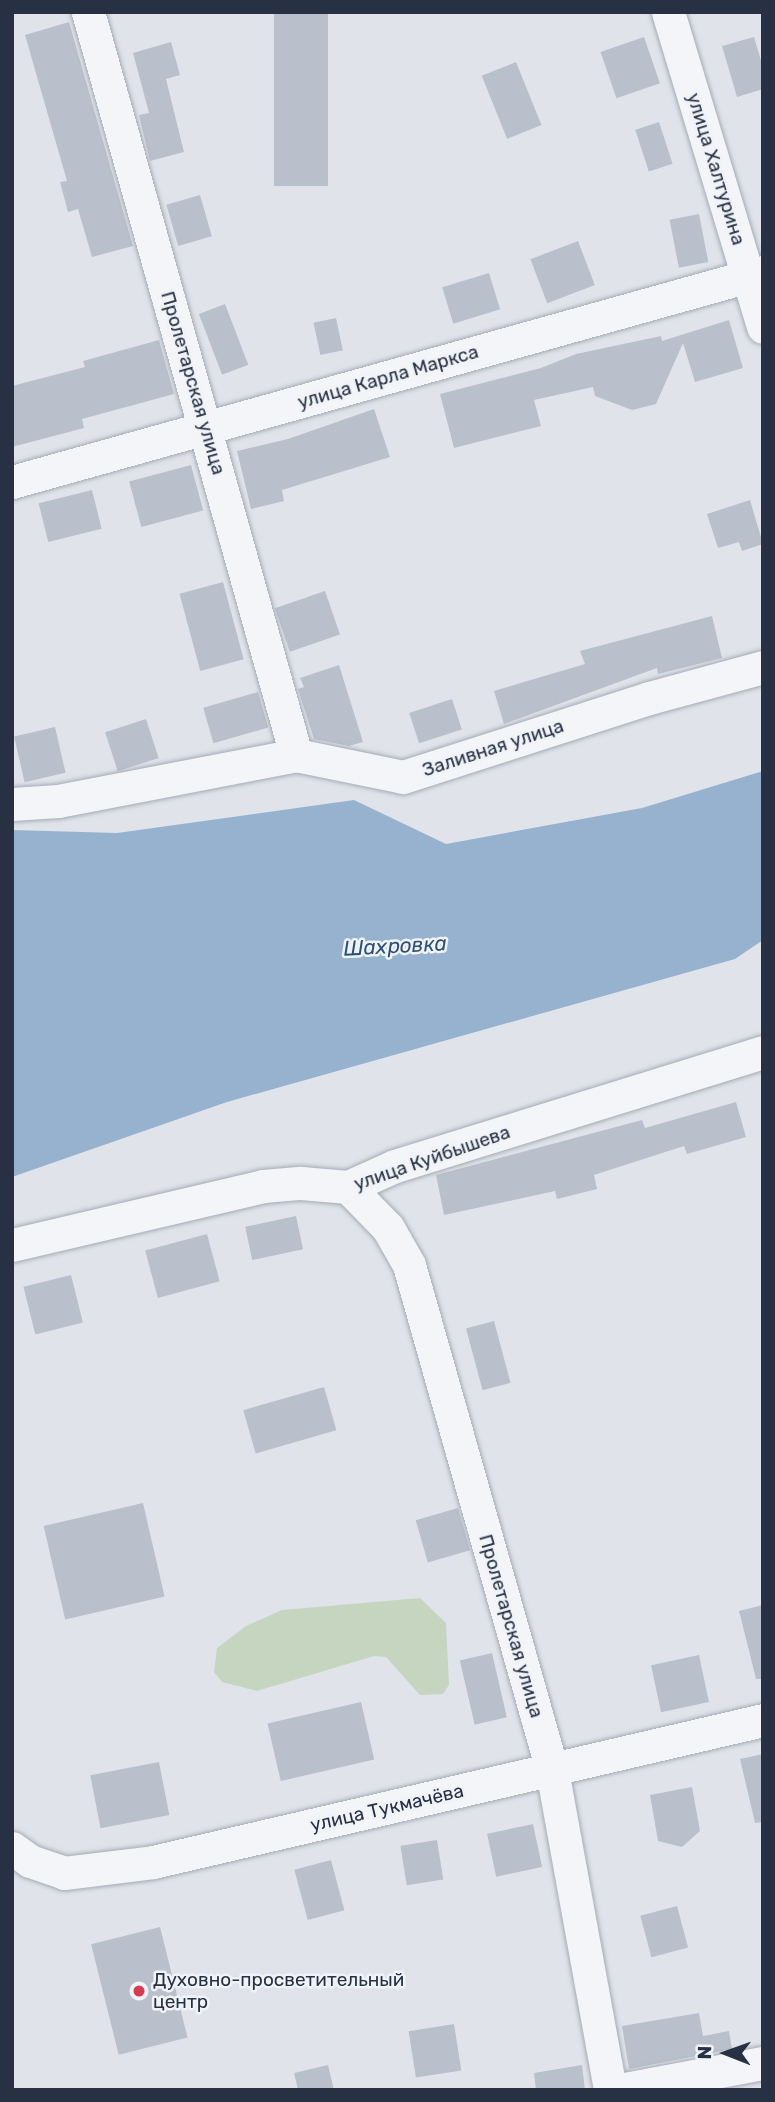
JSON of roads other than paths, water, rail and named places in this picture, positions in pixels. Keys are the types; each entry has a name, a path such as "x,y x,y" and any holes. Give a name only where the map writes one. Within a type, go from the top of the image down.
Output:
{"street":[{"name":"Пролетарская улица","path":"88,12 296,755"},
{"name":"улица Халтурина","path":"668,12 756,274 763,327"},
{"name":"улица Карла Маркса","path":"12,482 756,274"},
{"name":"Заливная улица","path":"12,804 58,801 296,755 403,776 649,698 763,667"},
{"name":"улица Куйбышева","path":"12,1245 263,1186 301,1183 348,1188 395,1166 763,1052"},
{"name":"Пролетарская улица","path":"348,1188 388,1228 409,1265 552,1770 610,2090"},
{"name":"улица Тукмачёва","path":"13,1849 46,1868 87,1874 763,1720"},
{"path":"620,2090 763,2063"}],"water":[{"name":"Шахровка","path":"763,771 763,940 735,959 227,1102 12,1177 12,830 117,833 354,800 446,844 642,808"}],"place":[{"name":"Духовно-просветительный центр","path":"139,1991"}]}
